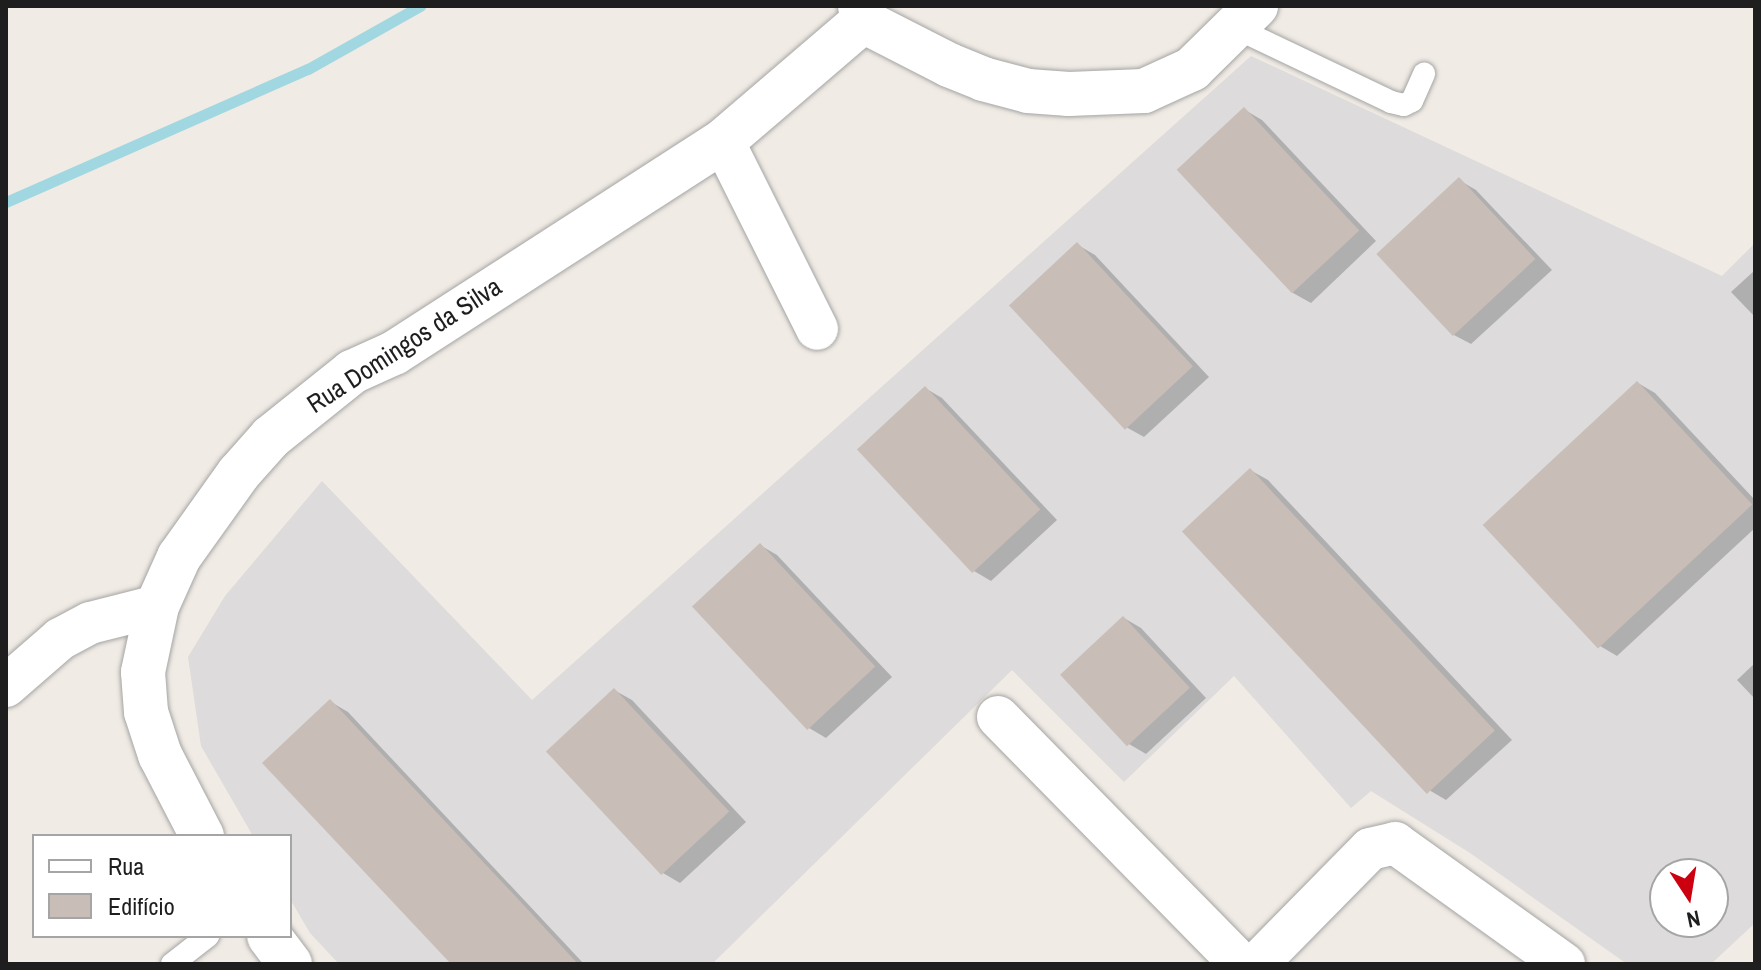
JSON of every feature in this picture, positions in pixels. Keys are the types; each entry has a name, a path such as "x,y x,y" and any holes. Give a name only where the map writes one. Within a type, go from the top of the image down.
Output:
{"street":[{"path":"861,14 983,79 1028,91 1069,94 1144,91 1192,69 1246,17"},
{"name":"Rua Domingos da Silva","path":"201,834 160,755 146,712 143,672 157,606 179,557 207,512 271,437 309,404 352,372 394,353 723,141 861,14"},
{"path":"723,141 817,329"},
{"path":"6,686 60,639 90,623 157,606"},
{"path":"998,717 1241,964"},
{"path":"1257,964 1370,849 1395,843 1564,964"},
{"path":"270,938 290,964"}],"lane":[{"path":"1246,17 1391,102 1404,105 1412,101 1424,74"},
{"path":"172,964 205,938"}],"shaded area":[{"path":"1251,56 1722,276 1755,243 1755,923 1711,964 1627,964 1470,853 1371,791 1351,808 1234,676 1124,782 1012,670 712,964 339,964 310,933 292,902 292,834 252,834 201,746 188,657 225,596 322,481 532,700"}],"building":[{"path":"1244,107 1359,231 1292,293 1177,170"},
{"path":"1459,177 1535,259 1453,336 1376,254"},
{"path":"1077,242 1193,366 1125,430 1009,305"},
{"path":"1637,381 1752,505 1598,649 1483,525"},
{"path":"925,386 1040,510 972,573 857,449"},
{"path":"1250,468 1495,731 1427,794 1182,531"},
{"path":"760,543 875,667 807,730 692,606"},
{"path":"1123,616 1190,688 1127,746 1060,675"},
{"path":"614,688 729,812 661,875 546,751"},
{"path":"330,699 578,964 451,964 262,763"}],"waterway":[{"path":"6,202 308,69 420,6"}]}
